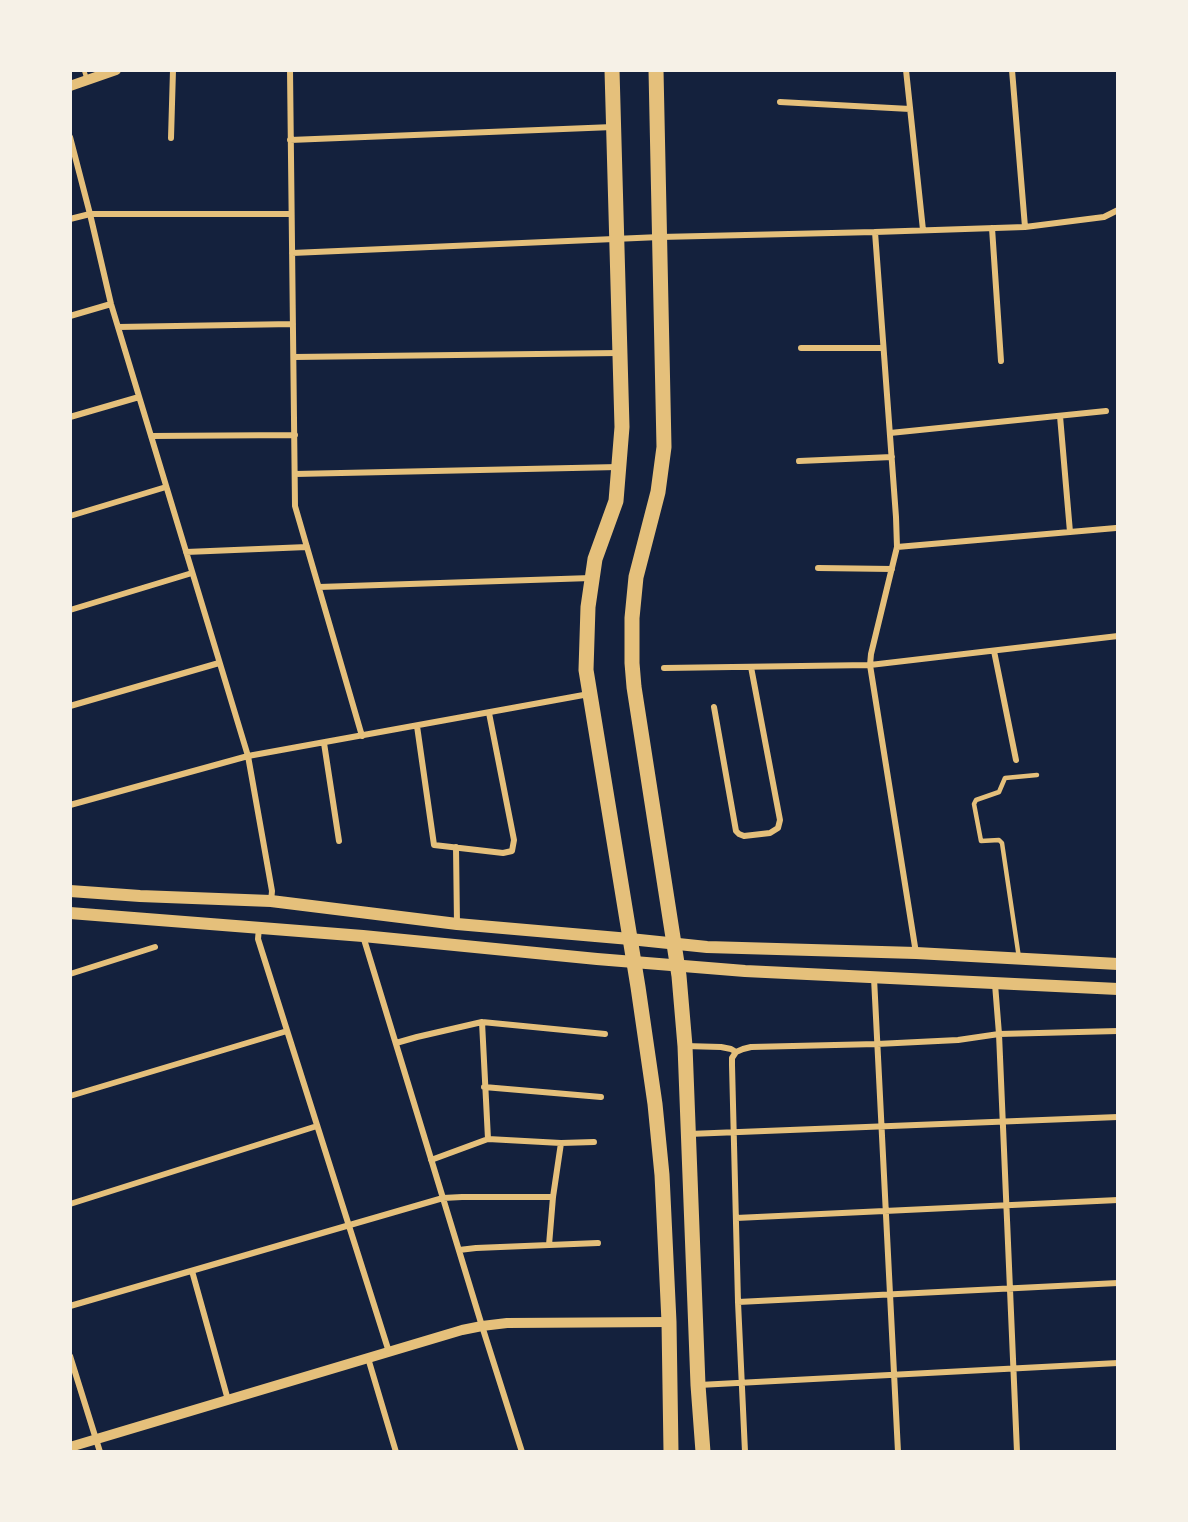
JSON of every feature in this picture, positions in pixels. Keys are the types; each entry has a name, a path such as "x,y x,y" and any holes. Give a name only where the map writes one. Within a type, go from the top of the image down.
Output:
{"main road":[{"path":"612,70 622,427 616,501 595,559 592,578 585,670 652,1083 662,1175 669,1322 671,1452"},
{"path":"656,70 664,447 658,492 636,577 631,646 634,687 678,966 686,1046 698,1385 703,1452"},
{"path":"70,891 271,901 457,924 707,947 1019,958 1118,964"},
{"path":"70,913 259,927 783,974 1118,989"}],"street":[{"path":"70,86 86,75 116,70"},
{"path":"171,138 173,70"},
{"path":"290,70 295,506 362,736"},
{"path":"906,70 923,230"},
{"path":"1012,70 1024,227"},
{"path":"780,102 910,109"},
{"path":"290,140 613,126"},
{"path":"70,137 111,304 248,756 272,891 271,901"},
{"path":"292,253 660,237 1024,227 1104,217 1118,210"},
{"path":"70,219 90,214 291,214"},
{"path":"993,228 1001,361"},
{"path":"874,232 897,517 897,547 870,665 916,954"},
{"path":"70,316 111,304"},
{"path":"118,327 293,324"},
{"path":"801,348 883,348"},
{"path":"294,357 619,353"},
{"path":"70,417 139,397"},
{"path":"890,433 1106,411"},
{"path":"1060,416 1070,532"},
{"path":"151,436 295,435"},
{"path":"799,460 892,457"},
{"path":"295,474 618,467"},
{"path":"70,516 166,487"},
{"path":"897,547 1116,528"},
{"path":"186,552 308,547"},
{"path":"818,568 892,569"},
{"path":"70,610 192,573"},
{"path":"319,587 592,578"},
{"path":"664,669 870,665 1118,636"},
{"path":"994,651 1016,760"},
{"path":"70,706 219,663"},
{"path":"714,707 736,831 744,836 770,833 778,828 780,820 752,667"},
{"path":"70,805 248,756 589,693"},
{"path":"417,726 434,845 503,853 512,850 514,840 489,713"},
{"path":"324,743 339,841"},
{"path":"456,847 457,924"},
{"path":"259,927 258,939 389,1352"},
{"path":"363,936 522,1452"},
{"path":"70,974 155,947"},
{"path":"874,978 898,1452"},
{"path":"995,983 1017,1452"},
{"path":"396,1043 482,1022 605,1034"},
{"path":"482,1022 488,1139"},
{"path":"70,1096 287,1031"},
{"path":"745,1452 738,1302 732,1065 732,1058 736,1052 752,1047 958,1041 999,1034 1118,1031"},
{"path":"686,1046 721,1047 736,1052"},
{"path":"484,1087 601,1097"},
{"path":"689,1134 1118,1117"},
{"path":"70,1204 317,1126"},
{"path":"432,1160 488,1139 561,1143 594,1142"},
{"path":"549,1245 561,1143"},
{"path":"70,1306 443,1198 553,1197"},
{"path":"736,1218 1118,1200"},
{"path":"459,1250 598,1244"},
{"path":"192,1271 228,1400"},
{"path":"738,1302 1118,1283"},
{"path":"70,1447 462,1330 507,1323 669,1322"},
{"path":"70,1356 99,1452"},
{"path":"368,1358 396,1452"},
{"path":"698,1385 1118,1364"}],"lane":[{"path":"1019,958 1002,843 999,840 981,841 974,804 976,800 999,792 1005,778 1037,775"}]}
